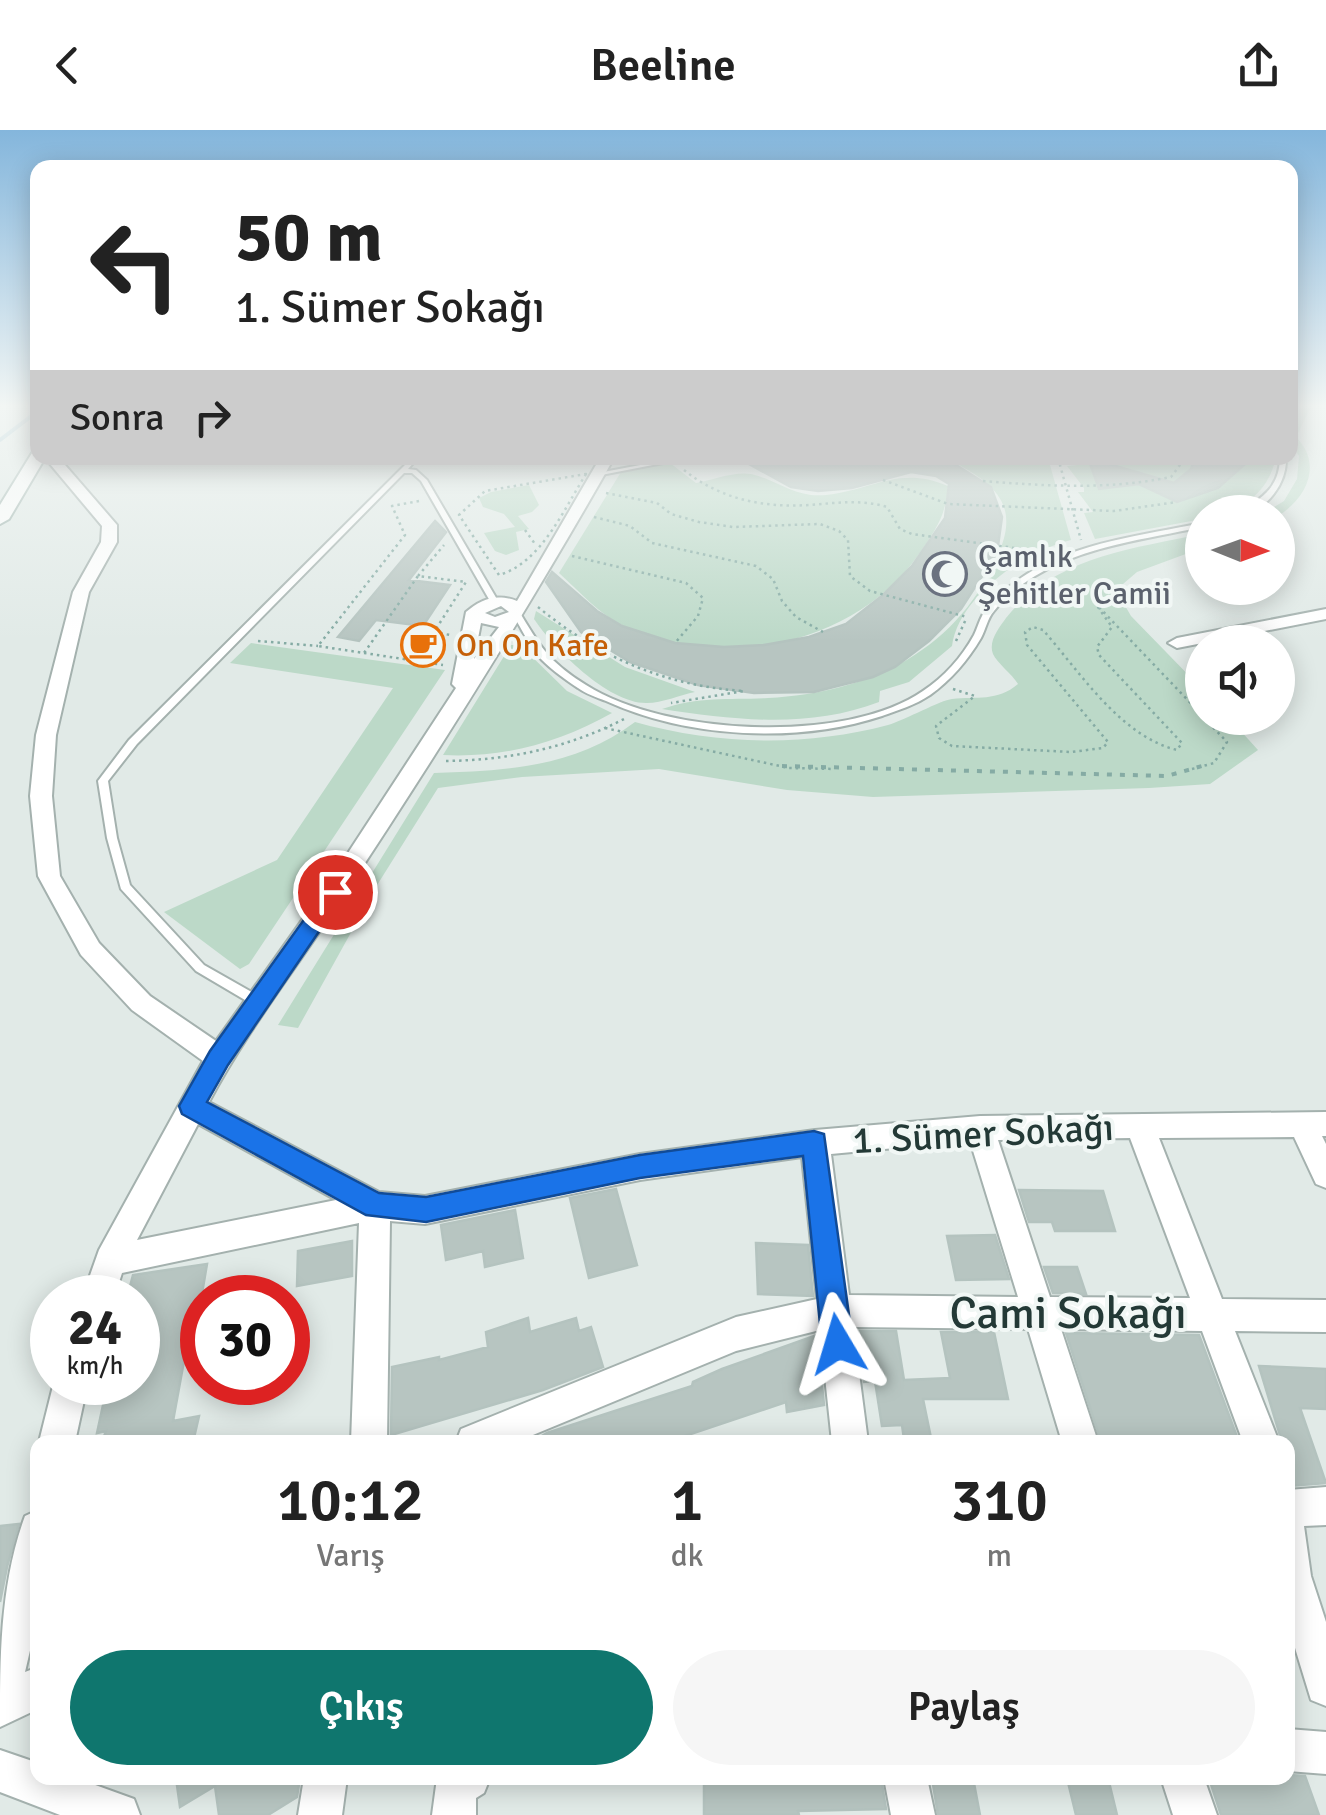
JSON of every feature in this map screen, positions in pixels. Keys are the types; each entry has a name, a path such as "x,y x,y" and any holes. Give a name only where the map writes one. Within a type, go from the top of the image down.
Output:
{"main road":[{"path":"0,519 21,484"}],"street":[{"path":"74,484 110,525 109,542 81,592 46,735 41,796 49,876 90,949 141,1003 219,1058"},
{"path":"105,1275 219,1058 335,892 458,699 560,550 594,484"},
{"path":"522,576 560,550"},
{"path":"458,699 474,612 501,595 514,604 518,614"},
{"path":"474,612 482,621 495,623 518,614"},
{"path":"1177,643 1326,614"},
{"name":"1. Sümer Sokağı","path":"191,1106 376,1206 426,1210 640,1166 814,1142 980,1128 1314,1124"},
{"path":"1314,1124 1326,1175"},
{"path":"1140,1127 1258,1435"},
{"path":"980,1128 1078,1435"},
{"path":"814,1142 849,1435"},
{"path":"110,1261 376,1206 369,1435"},
{"name":"Cami Sokağı","path":"491,1435 736,1334 833,1311 1326,1316"},
{"path":"60,1435 66,1405"},
{"path":"1295,1508 1326,1506"},
{"path":"0,1692 30,1563"},
{"path":"1295,1586 1326,1685"},
{"path":"0,1706 30,1691"},
{"path":"1295,1751 1326,1753"},
{"path":"0,1770 30,1781"},
{"path":"39,1785 118,1815"},
{"path":"320,1815 325,1785"},
{"path":"454,1815 458,1785"},
{"path":"907,1785 913,1815"},
{"path":"1185,1785 1195,1815"}],"lane":[{"path":"258,1002 200,968 125,886 103,781 133,742 389,484"},
{"path":"426,484 501,595"},
{"path":"518,614 548,661 571,680 630,709 693,726 750,731 816,727 906,705 947,679 979,634 988,612 1024,580 1067,558 1114,543 1185,528"}],"path":[{"path":"318,646 405,535 392,506 426,499 412,484"},
{"path":"524,484 485,491 460,516 499,575 518,570 590,484"},
{"path":"603,484 604,492 657,503 672,514 699,522 733,527 798,522 840,532 848,540 850,576 857,583 870,591 967,617"},
{"path":"700,484 738,499 791,505 862,500 887,506 900,529 912,534 1050,552 1034,561"},
{"path":"893,484 948,504 989,502 1073,510 1136,510 1177,502"},
{"path":"1011,484 1067,489 1141,484"},
{"path":"1065,484 1082,545"},
{"path":"597,504 589,516 630,526 652,542 756,566 773,579 782,601 796,617 823,632"},
{"path":"364,653 447,540"},
{"path":"560,550 601,560 618,569 686,583 702,598 698,616 674,642"},
{"path":"248,640 455,666 470,639 434,632 466,582 418,576"},
{"path":"939,696 954,689 975,696 936,726 939,738 952,746 1071,752 1103,748 1108,742 1098,726 1027,645 1026,632 1033,628 1043,630 1141,734 1169,750 1177,750 1182,743 1099,655 1097,647 1112,627 1095,603 1185,696"},
{"path":"955,645 957,631 972,610"},
{"path":"617,710 632,716"},
{"path":"604,728 790,768 1167,776 1214,763 1226,742 1220,735"}],"green space":[{"path":"614,484 779,484 815,495 876,484 948,486 935,530 892,585 860,610 824,629 785,641 703,647 663,640 615,621 559,573"},
{"path":"987,484 1055,484 1071,540 1034,554 997,578 967,610 952,646 909,682 880,691 879,702 825,716 771,720 662,709 702,700 768,698 842,687 907,660 961,615 983,585 1005,532 1003,504"},
{"path":"1081,484 1265,484 1256,495 1185,495 1185,522 1095,539 1084,513 1093,512 1078,492 1084,492"},
{"path":"1294,484 1307,484 1304,490 1297,500 1295,495 1288,495"},
{"path":"529,485 539,505 518,516 529,529 516,532 519,550 506,555 495,551 484,533 515,527 504,514 483,507 479,498"},
{"path":"1185,537 1185,554 1137,572 1116,590 1131,616 1185,672 1185,735 1244,735 1258,750 1210,784 873,797 787,790 659,769 522,777 438,788 379,882 298,1028 278,1025 434,773 539,764 589,749 635,722 729,739 793,740 857,732 895,722 947,700 1002,694 1018,684 993,654 993,640 1006,618 1026,597 1071,569"},
{"path":"536,611 625,667 695,692 647,703 616,695 584,673 555,645 534,619"},
{"path":"251,643 445,670 249,964 240,969 164,912 277,860 393,688 230,663"},
{"path":"511,645 520,645 567,691 612,713 572,733 530,746 488,754 443,755"}],"building":[{"name":"Çamlık Şehitler Camii","path":"785,484 868,484 818,491"},
{"name":"Çamlık Şehitler Camii","path":"949,484 986,484 991,487 1002,517 997,553 961,609 895,667 873,677 814,692 754,693 698,685 630,662 581,632 546,582 552,572 597,611 622,626 675,643 724,647 809,637 846,624 912,566 945,518"},
{"path":"1097,484 1223,484 1198,495 1185,495 1185,499 1177,502 1139,484 1099,489"},
{"path":"435,521 446,532 409,580 450,585 423,626 376,620 359,641 338,637"},
{"path":"616,1189 637,1265 589,1278 570,1198"},
{"path":"1019,1190 1103,1191 1115,1231 1055,1231 1052,1222 1029,1222"},
{"path":"515,1210 523,1258 485,1267 483,1251 446,1260 441,1225"},
{"path":"995,1235 1009,1279 956,1280 947,1236"},
{"path":"352,1241 352,1276 310,1284 310,1275 297,1275 298,1251"},
{"path":"756,1243 808,1245 813,1296 758,1294"},
{"path":"207,1264 205,1275 180,1275 180,1383 173,1421 199,1416 195,1435 97,1433 103,1405 160,1405 160,1275 133,1275"},
{"path":"1044,1267 1077,1267 1086,1294 1053,1293"},
{"path":"528,1318 530,1332 576,1318 579,1331 591,1327 603,1367 543,1390 391,1435 392,1367 488,1347 486,1332"},
{"path":"857,1331 896,1331 904,1380 950,1378 941,1332 994,1332 1008,1399 923,1399 930,1435 903,1435 902,1425 882,1426 875,1381 864,1382"},
{"path":"1066,1333 1199,1335 1236,1435 1099,1435"},
{"path":"817,1335 824,1405 787,1412 786,1402 688,1435 544,1435 692,1386 722,1369"},
{"path":"1259,1366 1326,1369 1326,1409 1300,1408 1326,1483 1295,1486 1295,1435 1280,1435"},
{"path":"19,1524 7,1567 0,1602 0,1526"},
{"path":"1295,1775 1305,1776 1319,1815 1221,1815 1211,1785 1295,1785"},
{"path":"177,1785 299,1785 297,1797 268,1815 219,1815 215,1786 180,1807"},
{"path":"704,1785 882,1785 886,1809 798,1811 799,1815 704,1815"},
{"path":"933,1785 974,1785 980,1815 938,1815"},
{"path":"1069,1785 1110,1785 1117,1815 1076,1815"}],"place":[{"name":"Çamlık Şehitler Camii","path":"945,574"},
{"name":"On On Kafe","path":"423,645"}],"route":[{"path":"335,892 219,1058 191,1106 376,1206 426,1210 640,1166 814,1142 838,1344"}]}
